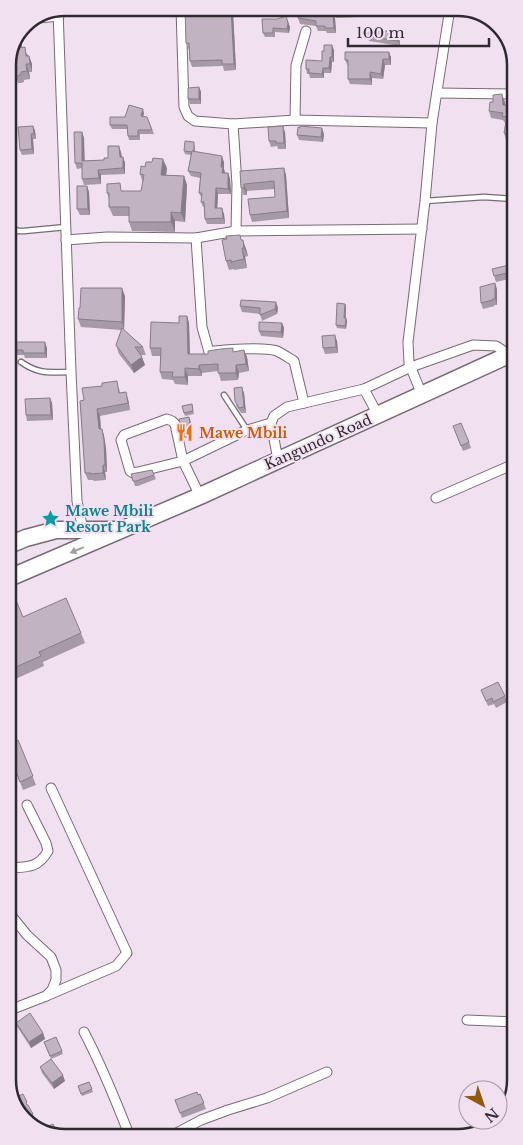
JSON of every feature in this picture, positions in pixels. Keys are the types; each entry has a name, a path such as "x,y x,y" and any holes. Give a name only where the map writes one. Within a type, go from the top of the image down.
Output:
{"highway":[{"name":"Kangundo Road","path":"16,575 200,496 507,356"},
{"name":"Kangundo Road","path":"16,542 56,530 122,530"}],"street":[{"path":"181,16 184,107 188,116 195,121 233,124 295,120 432,123"},
{"path":"422,396 409,363 408,342 426,201 432,123 449,16"},
{"path":"58,17 77,501 83,530"},
{"path":"295,120 296,65 306,31"},
{"path":"437,92 507,94"},
{"path":"233,124 237,184 236,231"},
{"path":"66,240 107,237 196,238 236,231 422,229"},
{"path":"196,238 202,327 209,352 216,350 275,350 294,361 304,403"},
{"path":"278,460 271,423 274,416 288,407 364,389 411,367 473,345 496,346 507,352"},
{"path":"364,389 378,415"},
{"path":"200,496 183,461 175,424 172,421 167,419 124,434 121,440 130,471 133,473 183,461 247,430 271,423"},
{"path":"436,498 507,467"},
{"path":"16,1008 116,966 127,953 51,788"},
{"path":"16,867 39,863 48,851 46,843 27,806"},
{"path":"16,921 50,957 56,970 56,980 52,990 46,996"},
{"path":"467,1020 507,1022"},
{"path":"84,1032 112,1090 127,1129"},
{"path":"184,1129 201,1120 267,1098 327,1072"}],"lane":[{"path":"426,201 484,197 507,199"},
{"path":"16,230 66,227"},
{"path":"21,362 41,372 71,372"},
{"path":"224,395 247,430"}],"building":[{"path":"185,16 231,16 234,64 222,64 222,60 190,61 189,43 186,43"},
{"path":"286,16 287,29 273,28 273,33 263,33 262,19 277,19"},
{"path":"298,16 333,16 334,28 316,26 316,21 298,18"},
{"path":"397,30 398,41 367,36 367,33"},
{"path":"324,45 332,45 332,57 330,57 329,68 323,68 322,74 309,73 309,69 306,69 306,60 322,61"},
{"path":"25,47 26,56 29,56 30,64 26,64 27,71 21,72 18,76 16,75 16,62 18,53 20,48"},
{"path":"345,52 389,52 389,59 383,59 381,74 370,72 370,79 348,79 348,60 345,60"},
{"path":"199,87 199,99 188,99 188,88"},
{"path":"502,94 503,105 507,105 507,117 502,116 503,113 489,111 490,102 493,102 493,95"},
{"path":"129,105 143,109 141,116 147,117 152,130 138,130 138,136 128,136 127,125 110,125 110,117 125,117"},
{"path":"507,117 507,133 504,133"},
{"path":"33,126 34,134 31,134 32,149 20,150 18,127"},
{"path":"283,126 284,143 269,141 268,127"},
{"path":"300,126 322,128 321,137 297,135 298,127 300,128"},
{"path":"74,132 82,132 82,161 104,160 104,158 108,158 108,146 119,146 120,157 123,157 123,168 98,170 99,178 82,179 82,163 75,163"},
{"path":"185,141 194,142 194,151 184,151"},
{"path":"192,151 222,156 222,173 228,173 228,189 216,188 215,208 222,208 223,218 205,219 204,202 201,202 202,193 199,193 201,173 188,171"},
{"path":"153,158 163,159 161,175 184,176 181,213 171,212 171,222 129,222 129,207 109,207 107,184 120,183 121,191 141,191 144,175 140,174 141,166 145,167 146,162 152,162"},
{"path":"284,168 287,211 250,215 248,199 275,197 274,181 244,184 244,188 241,188 240,171"},
{"path":"77,186 87,186 88,209 77,209"},
{"path":"240,235 241,240 243,240 244,259 231,262 231,260 226,261 222,240 227,239 226,236"},
{"path":"507,265 507,273 494,276 492,269"},
{"path":"495,283 495,299 481,303 480,287"},
{"path":"81,288 122,288 122,322 78,319"},
{"path":"241,300 276,302 275,309 260,315 260,308 240,306"},
{"path":"337,303 345,304 345,326 336,325"},
{"path":"179,316 187,316 188,354 208,354 208,351 233,348 233,352 244,350 246,364 236,365 236,373 218,373 218,364 199,365 199,369 185,368 185,377 172,377 173,372 160,372 161,348 150,348 151,322 179,323"},
{"path":"259,322 282,323 281,332 259,331"},
{"path":"122,328 143,347 135,347 142,357 131,365 116,345"},
{"path":"335,335 336,347 323,348 322,336"},
{"path":"16,342 45,342 45,353 23,353 23,350 16,350"},
{"path":"117,381 119,393 126,392 128,403 97,409 99,429 102,429 104,441 105,465 103,465 103,473 85,473 80,401 84,400 82,388 102,386 102,383"},
{"path":"242,387 244,407 239,408 235,401 234,388"},
{"path":"50,398 51,415 26,415 25,399"},
{"path":"192,404 193,411 184,413 182,406"},
{"path":"189,417 191,431 182,432 179,419"},
{"path":"461,423 469,442 461,446 453,426"},
{"path":"152,470 154,475 133,481 131,474"},
{"path":"66,598 81,633 39,652 41,656 16,667 16,600 23,617"},
{"path":"498,682 505,696 493,702 492,698 486,701 481,690"},
{"path":"18,740 33,776 20,782 16,772 16,741"},
{"path":"30,1013 43,1033 29,1042 16,1023"},
{"path":"56,1037 62,1051 50,1056 44,1042"},
{"path":"51,1059 63,1075 52,1083 40,1067"},
{"path":"89,1082 92,1089 81,1094 78,1086"},
{"path":"197,1092 204,1103 180,1113 175,1100"},
{"path":"23,1094 33,1114 26,1110 19,1096"}],"place":[{"name":"Mawe Mbili","path":"185,433"},
{"name":"Mawe Mbili Resort Park","path":"51,519"}]}
